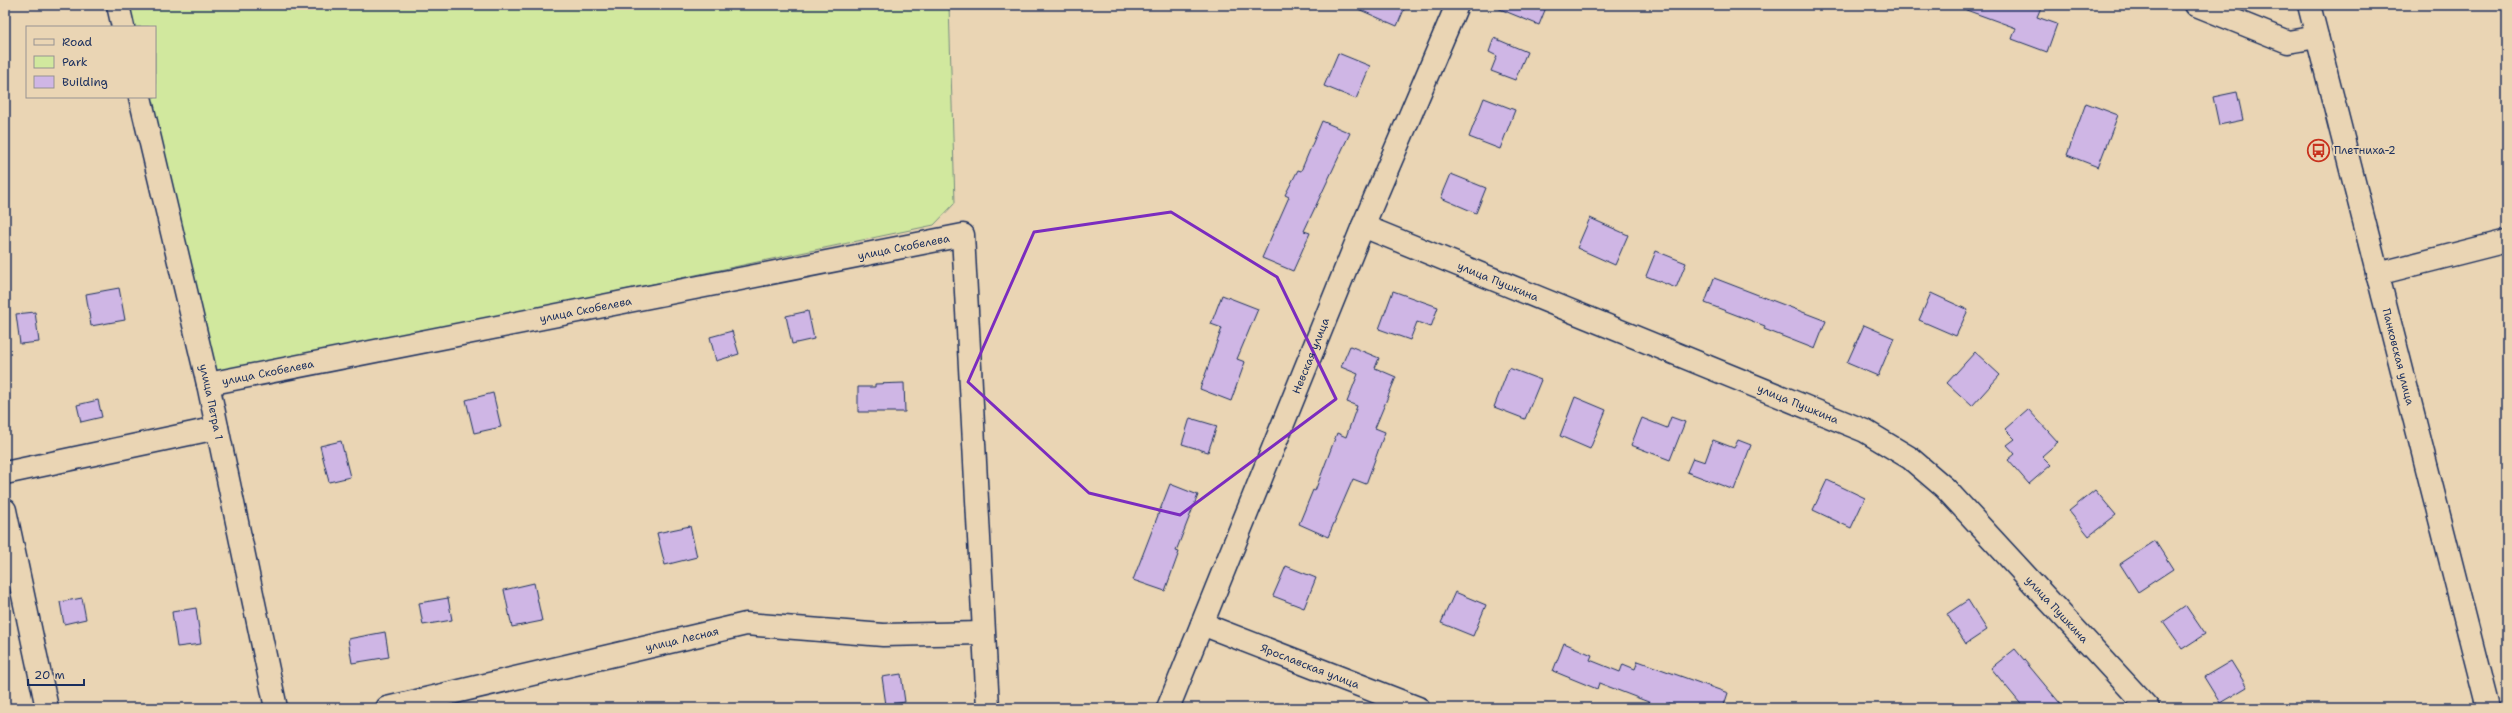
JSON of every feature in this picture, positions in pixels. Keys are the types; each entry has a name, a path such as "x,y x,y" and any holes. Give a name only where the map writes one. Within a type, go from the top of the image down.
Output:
{"street":[{"path":"118,5 123,26"},
{"name":"Невская улица","path":"1168,708 1363,226 1456,5"},
{"path":"2196,5 2288,42 2317,37"},
{"name":"Панковская улица","path":"2309,5 2488,708"},
{"name":"улица Петра 1","path":"140,98 208,384 276,708"},
{"name":"улица Пушкина","path":"1363,226 1865,431 1910,458 1945,488 2148,708"},
{"name":"улица Скобелева","path":"208,384 963,235 983,633"},
{"path":"2377,274 2507,241"},
{"path":"5,473 217,428"},
{"path":"5,510 47,708"},
{"name":"улица Лесная","path":"387,708 746,624 883,635 983,633"},
{"name":"Ярославская улица","path":"1202,624 1418,708"},
{"path":"983,633 988,708"}],"highlighted area":[{"path":"1171,212 1277,277 1336,399 1180,515 1089,493 968,382 1034,232"}],"green space":[{"path":"128,5 949,5 955,203 934,225 209,377 148,98 156,98 156,26 133,26"}],"building":[{"path":"1349,5 1406,5 1397,26"},
{"path":"1490,5 1547,5 1539,25"},
{"path":"1958,5 2042,5 2037,17 2057,24 2047,52 2012,39 2016,28 1958,7"},
{"path":"1494,38 1527,52 1515,80 1491,71 1497,56 1489,52"},
{"path":"1338,53 1370,66 1356,99 1324,86"},
{"path":"2237,92 2243,120 2219,125 2213,97"},
{"path":"1484,98 1515,110 1500,149 1469,137"},
{"path":"2086,103 2118,115 2098,167 2067,155"},
{"path":"1322,121 1350,133 1304,231 1310,233 1293,271 1262,258 1289,197 1285,195 1298,170 1301,171"},
{"path":"1451,174 1486,188 1476,213 1441,198"},
{"path":"1590,218 1628,235 1615,265 1577,248"},
{"path":"1656,251 1686,263 1676,288 1646,276"},
{"path":"1714,278 1826,321 1815,349 1764,329 1765,326 1705,303"},
{"path":"119,288 125,320 91,326 86,294"},
{"path":"1393,291 1438,307 1431,327 1417,322 1410,340 1379,329"},
{"path":"1931,293 1968,310 1956,336 1919,320"},
{"path":"1222,295 1258,309 1237,359 1245,362 1231,401 1200,389 1222,328 1211,324"},
{"path":"808,311 814,339 792,344 786,316"},
{"path":"35,312 39,342 20,344 16,314"},
{"path":"1864,325 1894,338 1878,376 1847,363"},
{"path":"732,331 739,354 716,361 710,337"},
{"path":"1350,346 1379,358 1375,368 1396,377 1375,428 1385,432 1366,484 1353,479 1328,537 1299,524 1313,490 1315,491 1337,433 1346,437 1357,406 1347,402 1358,374 1341,367"},
{"path":"1975,352 2000,375 1972,406 1947,383"},
{"path":"1509,368 1541,380 1525,419 1494,407"},
{"path":"904,383 905,412 858,412 858,387 875,387 875,384"},
{"path":"493,393 501,427 474,433 466,400"},
{"path":"1575,397 1606,410 1590,449 1560,436"},
{"path":"98,400 102,417 81,422 77,405"},
{"path":"2028,409 2058,442 2042,456 2051,465 2029,484 2008,460 2015,454 2007,445 2015,439 2005,429"},
{"path":"1671,417 1685,422 1670,460 1631,445 1642,418 1667,428"},
{"path":"1190,418 1217,426 1208,452 1182,444"},
{"path":"1713,440 1734,448 1738,440 1751,445 1734,490 1687,472 1693,458 1705,462"},
{"path":"341,441 350,477 329,482 320,446"},
{"path":"1827,480 1865,498 1851,528 1813,510"},
{"path":"1170,484 1198,495 1176,551 1179,552 1165,591 1133,580"},
{"path":"2095,490 2116,515 2089,536 2069,511"},
{"path":"690,526 697,557 665,565 657,533"},
{"path":"2155,541 2173,569 2138,592 2120,564"},
{"path":"1286,566 1316,578 1304,608 1273,596"},
{"path":"534,583 542,621 512,627 504,590"},
{"path":"1455,592 1486,605 1473,636 1441,623"},
{"path":"82,598 86,619 64,624 60,602"},
{"path":"448,598 452,620 423,625 419,603"},
{"path":"1968,600 1987,630 1966,644 1947,614"},
{"path":"2186,606 2205,634 2182,649 2163,622"},
{"path":"196,608 201,644 177,647 172,612"},
{"path":"385,632 389,657 352,663 348,639"},
{"path":"1564,643 1592,655 1590,660 1620,672 1623,664 1635,669 1638,661 1728,693 1723,708 1683,708 1669,703 1667,708 1664,708 1599,683 1597,689 1553,671"},
{"path":"2015,649 2064,708 2024,708 1991,668"},
{"path":"2231,661 2247,687 2220,703 2204,677"},
{"path":"901,674 905,702 886,705 882,677"}],"place":[{"name":"Плетниха-2","path":"2319,150"}]}
